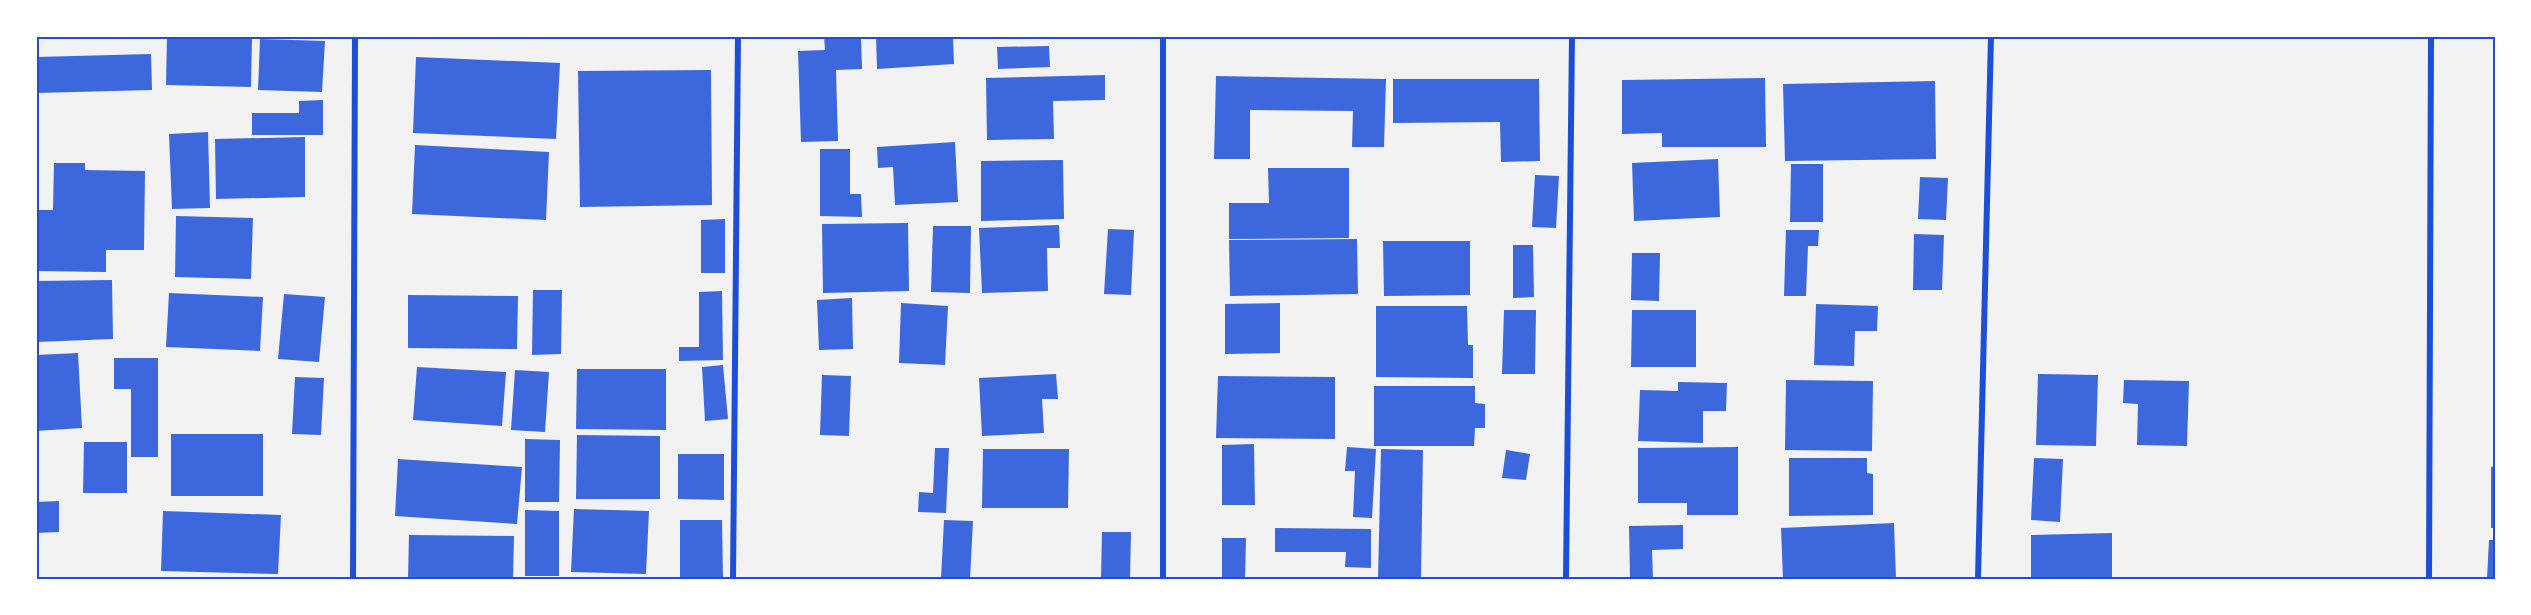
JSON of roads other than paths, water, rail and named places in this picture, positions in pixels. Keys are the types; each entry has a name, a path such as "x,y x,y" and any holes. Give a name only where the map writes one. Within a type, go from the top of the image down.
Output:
{"street":[{"path":"354,579 355,36"},
{"path":"733,579 738,36"},
{"path":"1162,36 1163,579"},
{"path":"1566,579 1572,36"},
{"path":"1978,579 1991,36"},
{"path":"2429,579 2431,36"}]}
